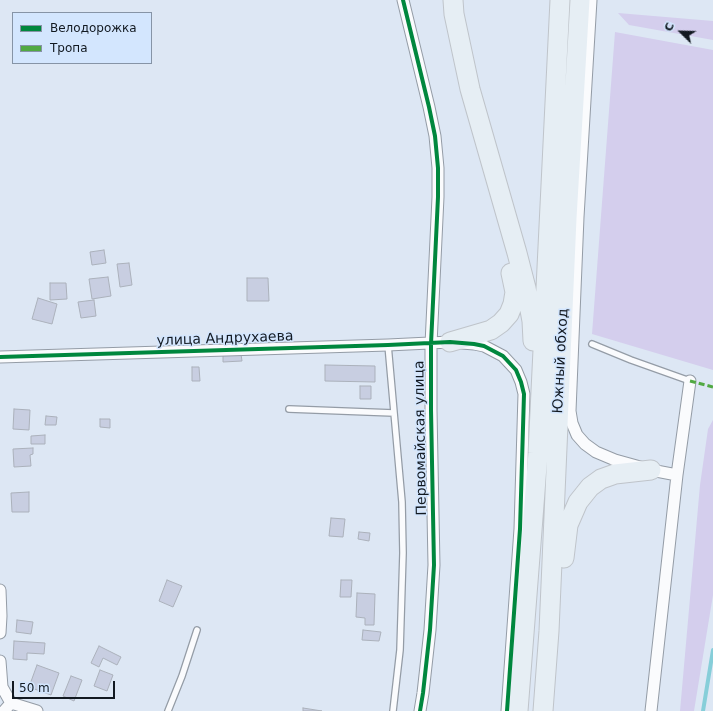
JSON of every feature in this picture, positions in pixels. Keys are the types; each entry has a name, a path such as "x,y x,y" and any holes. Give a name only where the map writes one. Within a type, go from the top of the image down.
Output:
{"highway":[{"path":"518,711 539,431 560,0"},
{"name":"Южный обход","path":"543,711 549,631 567,218 583,3"},
{"path":"440,343 491,330 501,323 509,314 513,304 514,292 513,278 480,157 466,97 458,55 453,7"},
{"path":"453,7 470,88 517,253 532,321 534,353 530,544"},
{"path":"552,711 568,525 578,502 590,487 601,479 615,474 651,470"}],"street":[{"name":"Первомайская улица","path":"403,0 429,107 438,161 440,343 431,418 434,565 430,630 420,711"},
{"path":"583,3 578,217 570,411 572,423 577,435 585,444 596,452 651,470 677,475"},
{"name":"улица Андрухаева","path":"0,357 388,346 440,343 474,344 484,346 504,356 516,370 524,394 520,528 507,711"},
{"path":"651,711 677,475 690,381"},
{"path":"0,590 0,633"},
{"path":"0,661 2,687 7,707 37,711"}],"lane":[{"path":"592,344 690,381"},
{"path":"388,346 402,502 403,553 400,650 393,711"},
{"path":"289,409 394,413"},
{"path":"168,711 182,676 197,630"}],"shaded area":[{"path":"618,13 713,21 713,40 629,25"},
{"path":"615,32 713,50 713,370 592,334"},
{"path":"713,420 713,595 694,711 680,711 700,485 708,429"}],"building":[{"path":"104,250 106,263 92,265 90,252"},
{"path":"129,263 132,285 120,287 117,264"},
{"path":"108,277 111,296 92,299 89,279"},
{"path":"247,278 268,278 269,301 247,301"},
{"path":"50,283 66,283 67,299 50,300"},
{"path":"38,298 57,304 52,324 32,319"},
{"path":"94,300 96,316 81,318 78,302"},
{"path":"241,354 242,361 223,362 223,355"},
{"path":"325,365 375,366 375,382 325,381"},
{"path":"192,367 199,367 200,381 192,381"},
{"path":"360,386 371,386 371,399 360,399"},
{"path":"14,409 30,410 29,430 13,429"},
{"path":"46,416 57,417 56,425 45,425"},
{"path":"100,419 110,419 110,428 100,427"},
{"path":"45,435 45,444 31,444 31,436"},
{"path":"33,448 33,454 30,455 31,466 14,467 13,449"},
{"path":"29,492 29,512 12,512 11,493"},
{"path":"331,518 345,519 343,537 329,536"},
{"path":"359,532 370,533 369,541 358,539"},
{"path":"167,580 182,586 173,607 159,601"},
{"path":"341,580 352,580 351,597 340,597"},
{"path":"357,593 375,594 374,625 365,625 365,618 356,617"},
{"path":"17,620 33,622 31,634 16,632"},
{"path":"363,630 381,632 379,641 362,640"},
{"path":"14,641 45,643 44,654 27,653 27,660 13,659"},
{"path":"99,646 121,657 117,665 103,658 99,667 91,663"},
{"path":"37,665 59,673 51,695 29,687"},
{"path":"100,670 113,675 107,691 94,686"},
{"path":"71,676 82,680 74,701 63,696"},
{"path":"303,708 322,711 303,711"}],"waterway":[{"path":"703,711 713,650"}],"marked path":[{"path":"690,381 713,387"}],"cycle path":[{"path":"403,0 429,107 435,136 438,168 431,344 434,565 430,630 420,711"},
{"path":"0,357 450,342 484,346 503,356 516,370 524,394 520,529 507,711"}]}
